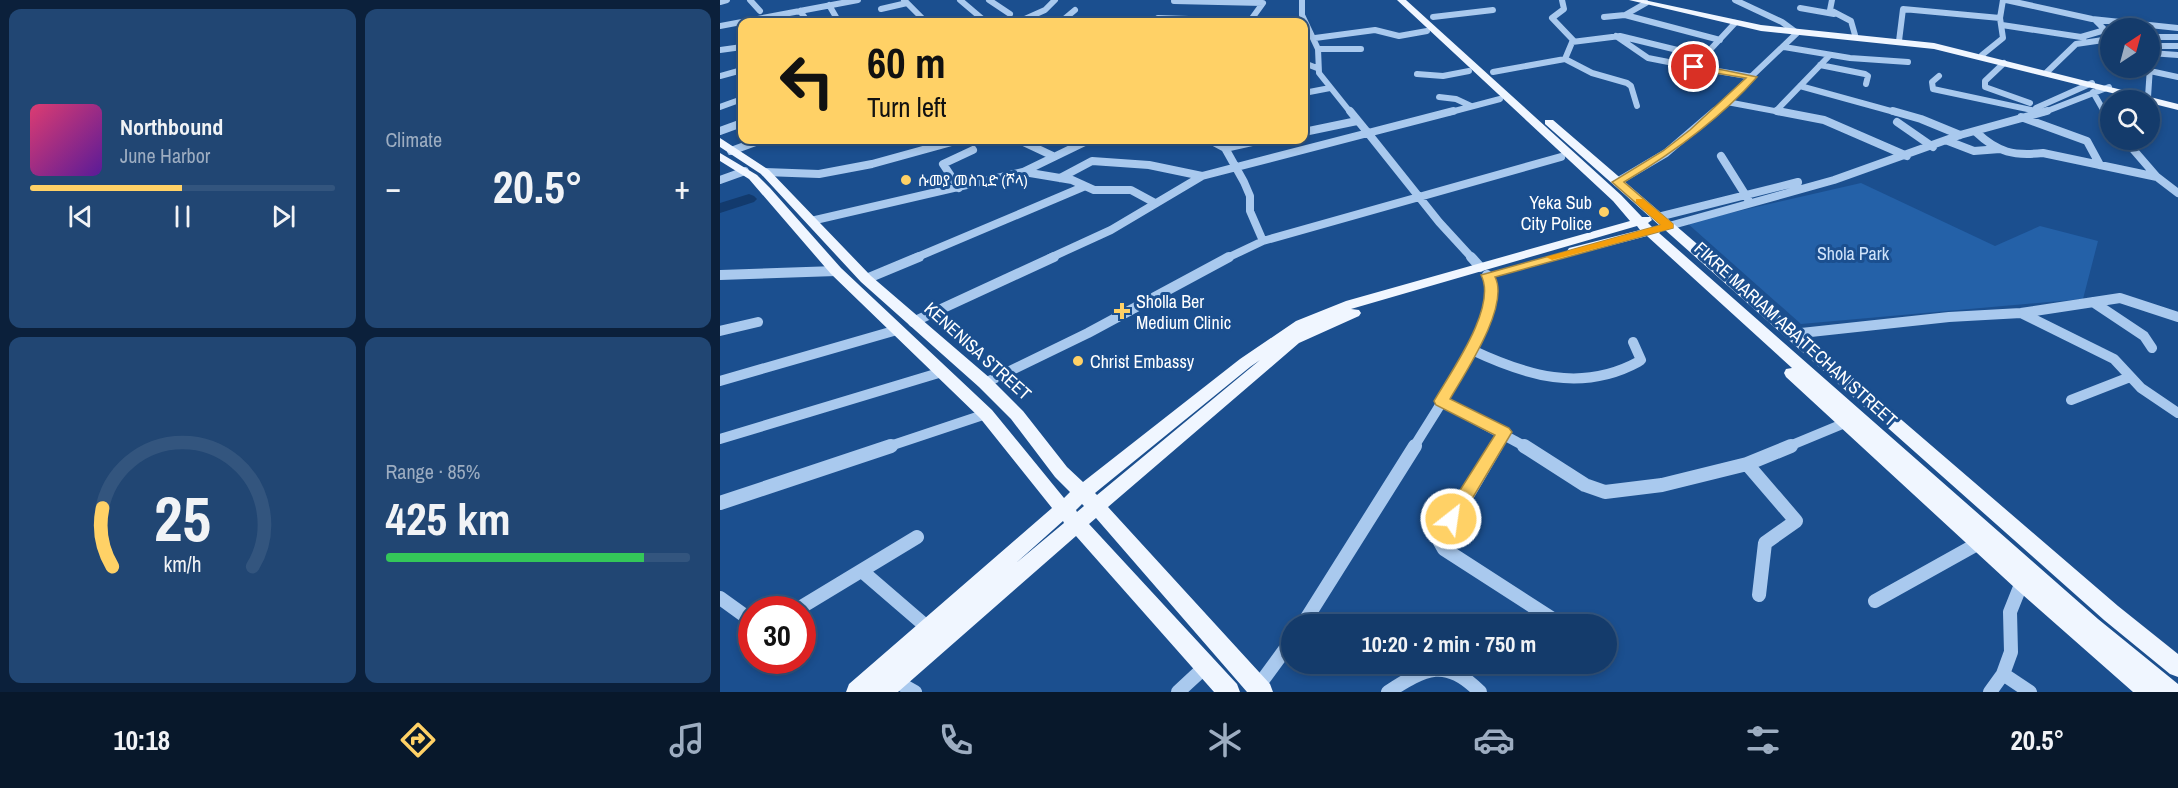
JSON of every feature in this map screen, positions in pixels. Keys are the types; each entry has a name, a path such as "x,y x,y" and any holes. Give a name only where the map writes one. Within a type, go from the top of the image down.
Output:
{"main road":[{"path":"1392,0 1469,71 1504,99 1561,157 1609,200 1627,211"},
{"name":"FIKRE MARIAM ABA TECHAN STREET","path":"1401,0 1504,99 1617,198 1627,211 2091,626 2170,692"},
{"name":"FIKRE MARIAM ABA TECHAN STREET","path":"1413,0 1617,182 2111,613 2178,667"},
{"path":"1633,0 1796,32 1899,40 1982,55 2112,90"},
{"path":"1644,1 1735,23 1796,32 1899,40 2178,106"},
{"path":"1504,99 1521,96"},
{"path":"2160,101 2178,106"},
{"name":"KENENISA STREET","path":"720,139 723,155 776,192 811,221 866,279 985,383 1017,415 1061,472 1089,500 1258,691"},
{"name":"KENENISA STREET","path":"723,155 765,172 776,192 836,271 986,414 1041,484 1229,692"},
{"path":"857,692 897,682 1089,500 1211,401 1294,340 1315,329 1389,301 1484,271 1664,221"},
{"path":"1680,258 1683,270 1845,423 2022,582 2150,692"},
{"path":"936,366 950,352"},
{"path":"897,682 928,628 1071,516"},
{"path":"2091,626 2111,613"},
{"path":"844,692 881,663 897,682"}],"street":[{"path":"720,2 727,0"},
{"path":"750,0 760,11"},
{"path":"806,0 812,9"},
{"path":"763,18 854,0"},
{"path":"989,0 1010,14"},
{"path":"1028,18 1045,10 1055,0"},
{"path":"1157,18 1174,0 1264,2"},
{"path":"1302,0 1304,18"},
{"path":"1562,0 1564,9 1552,18 1571,37 1572,42 1565,59"},
{"path":"1617,182 1666,153 1727,102 1784,47 1796,32 1735,0"},
{"path":"1832,0 1829,8 1834,14"},
{"path":"1982,55 2001,42 2004,0 2092,19 2178,28"},
{"path":"964,1 982,18"},
{"path":"1626,15 1644,1"},
{"path":"881,9 906,2 921,18"},
{"path":"1253,18 1264,2"},
{"path":"829,5 836,17"},
{"path":"1800,8 1834,14 1851,21 1855,36"},
{"path":"1899,40 1906,8 2001,21 2098,40"},
{"path":"1065,18 1075,10"},
{"path":"1433,17 1493,10"},
{"path":"800,11 805,18"},
{"path":"1604,17 1626,15 1720,40"},
{"path":"2081,37 2105,30 2106,28 2092,19"},
{"path":"720,26 738,23"},
{"path":"1687,74 1735,23"},
{"path":"1308,26 1318,49 1317,68"},
{"path":"1315,38 1374,30 1400,36 1427,31"},
{"path":"1572,42 1616,35 1702,56"},
{"path":"1616,35 1617,39 1648,58 1753,77"},
{"path":"2160,37 2178,37"},
{"path":"2047,72 2076,44 2098,40"},
{"path":"2160,46 2178,46"},
{"path":"1784,47 1830,55 1908,62"},
{"path":"720,50 738,48"},
{"path":"1318,49 1361,48"},
{"path":"2160,54 2178,55"},
{"path":"1776,111 1830,55"},
{"path":"1493,72 1565,59 1592,73 1627,83 1631,86 1636,106"},
{"path":"2004,63 1985,81 1984,87 2041,109"},
{"path":"1308,65 1317,68 1330,88 1492,283 1492,293 1485,320 1472,350 1377,513 1310,614"},
{"path":"1820,65 1865,74 1868,76 1866,84"},
{"path":"720,76 738,71"},
{"path":"1417,74 1443,76 1469,71"},
{"path":"2160,71 2178,77"},
{"path":"1939,76 1932,82 1931,87 1934,89 2031,109 2052,110 2097,87"},
{"path":"1800,86 1921,119 1958,134 1976,132 2021,117 2097,87"},
{"path":"2097,87 2100,95"},
{"path":"1308,91 1330,88"},
{"path":"1439,97 1456,99 1471,106"},
{"path":"913,322 1104,234 1202,176 1233,166 1504,99"},
{"path":"720,107 738,100"},
{"path":"1727,102 1824,120 1903,154"},
{"path":"1664,221 1834,180 2031,109"},
{"path":"2021,117 2087,141 2100,165"},
{"path":"1308,131 1357,121"},
{"path":"1898,122 1929,145 1948,141 1958,134"},
{"path":"720,131 738,124"},
{"path":"720,139 738,131"},
{"path":"1976,132 2001,148 2024,156 2040,152 2157,177"},
{"path":"1948,141 1974,151 2001,148"},
{"path":"723,155 751,144"},
{"path":"765,172 819,174 872,164 946,144"},
{"path":"1025,144 1053,156"},
{"path":"811,221 1023,172 1080,144"},
{"path":"1218,144 1225,148 1248,191 1250,211 1263,241"},
{"path":"1225,148 1243,144"},
{"path":"959,188 943,164 973,150"},
{"path":"2134,150 2157,177 2178,193"},
{"path":"1721,156 1748,199"},
{"path":"985,383 1088,333 1251,245 1561,157"},
{"path":"1060,178 1092,161 1109,164 1153,165 1202,176"},
{"path":"720,180 745,171"},
{"path":"1023,172 1078,182 1083,187 1094,190 1131,190 1155,203"},
{"path":"866,279 1083,187"},
{"path":"1664,221 1748,199"},
{"path":"720,275 836,271"},
{"path":"1792,334 1949,317 2021,313 2120,298 2178,317"},
{"path":"2093,302 2144,336 2152,348"},
{"path":"2021,313 2114,358 2141,388 2178,413"},
{"path":"720,331 758,322"},
{"path":"720,381 897,330"},
{"path":"1472,350 1534,376 1565,380 1609,372 1637,363 1641,360 1633,342"},
{"path":"720,439 936,366"},
{"path":"2071,400 2130,377"},
{"path":"1441,401 1504,432 1585,485 1605,492 1662,484 1747,464 1845,423"},
{"path":"720,503 986,414"},
{"path":"1504,432 1440,542 1444,549 1545,614"},
{"path":"1747,464 1795,516 1796,521 1766,543 1760,595"},
{"path":"816,599 917,537"},
{"path":"1875,601 1979,543"},
{"path":"862,572 928,628"},
{"path":"1990,692 2003,674 2012,652 2010,612 2022,582"},
{"path":"720,598 738,611"},
{"path":"1258,691 1281,656"},
{"path":"1178,692 1206,666"},
{"path":"1388,692 1418,676 1440,669 1454,670 1480,692"},
{"path":"2003,674 2030,692"}],"green space":[{"name":"Shola Park","path":"1861,183 1995,246 2040,226 2098,241 2083,299 1801,324 1687,223"}],"waterway":[{"path":"720,208 749,199"}],"slow traffic":[{"path":"1552,257 1669,226 1639,201"}],"place":[{"name":"ሱመያ መስጊድ (ሾላ)","path":"906,180"},
{"name":"Yeka Sub City Police","path":"1604,212"},
{"name":"Sholla Ber Medium Clinic","path":"1122,311"},
{"name":"Christ Embassy","path":"1078,361"}],"route":[{"path":"1451,519 1504,432 1441,401 1472,350 1485,320 1492,293 1492,283 1488,275 1669,226 1617,182 1666,153 1693,132 1753,77 1694,67"}]}
